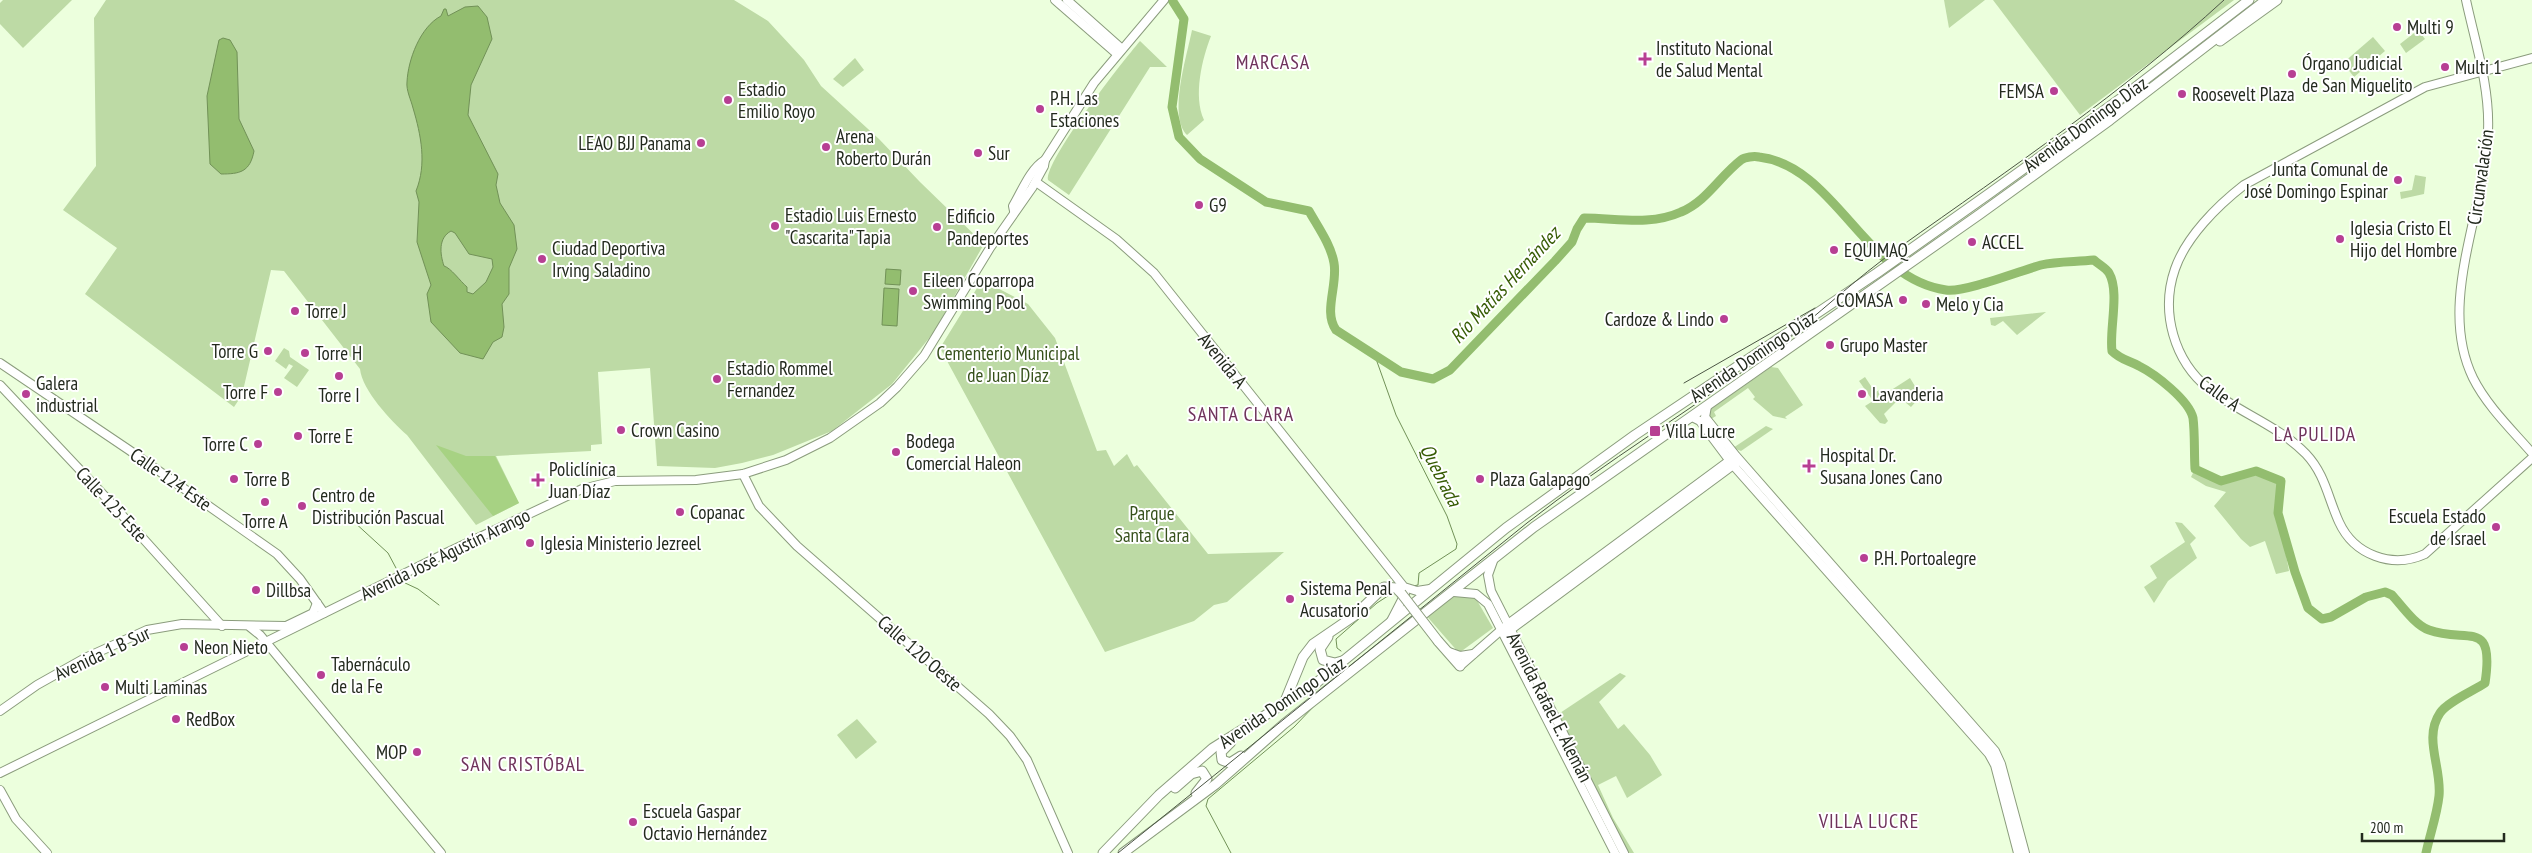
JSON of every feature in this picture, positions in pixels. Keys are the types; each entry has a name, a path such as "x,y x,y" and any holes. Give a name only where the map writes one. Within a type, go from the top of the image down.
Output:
{"main road":[{"path":"2173,58 2193,38 2239,0"},
{"name":"Avenida Domingo Díaz","path":"1103,853 1181,774 1213,748 1274,712 1345,660 1506,528 1576,476 1712,382 1877,273 2173,58 2249,0"},
{"name":"Avenida Domingo Díaz","path":"1123,853 1216,784 1284,724 1401,631 1454,592 1534,526 1886,280 2110,120 2266,0"},
{"path":"2200,51 2230,36 2277,0"},
{"path":"1282,706 1303,657 1313,644 1354,616 1384,587 1402,590 1438,641 1460,666"},
{"path":"1335,630 1322,643 1320,654 1322,660 1328,662 1345,660"},
{"path":"1274,712 1224,748 1221,752 1222,760 1230,762 1236,760 1284,724"},
{"path":"1148,806 1160,800 1191,774 1196,771 1204,772 1207,776 1206,783 1185,801 1171,818"}],"street":[{"path":"1055,0 1119,52"},
{"path":"1067,0 1119,52"},
{"name":"Circunvalación","path":"2466,0 2487,99 2488,132 2486,160 2461,289 2461,333 2468,365 2474,380 2493,407 2532,453"},
{"name":"Avenida José Agustín Arango","path":"0,773 324,613 582,489 614,480 701,480 743,474 786,460 830,438 867,413 897,387 930,348 1014,211 1018,209 1036,182 1045,160 1094,83 1162,2"},
{"name":"Calle A","path":"2532,58 2424,87 2261,174 2231,195 2198,231 2180,259 2171,284 2169,314 2178,350 2198,379 2219,396 2279,432 2302,450 2320,473 2338,522 2346,534 2362,549 2378,558 2412,559 2425,554 2532,458"},
{"name":"Avenida José Agustín Arango","path":"1014,211 1013,206 1030,178 1040,163 1045,160"},
{"name":"Avenida A","path":"1036,182 1116,239 1154,273 1402,590"},
{"name":"Calle 124 Este","path":"0,363 266,545 285,561 324,613"},
{"name":"Calle 125 Este","path":"0,385 112,504 222,626"},
{"path":"1707,406 1704,409 1705,417 1735,460 1989,754 1995,766 2018,853"},
{"path":"1688,419 1692,417 1700,421 1995,751 2001,764 2025,853"},
{"path":"1460,666 1509,627 1735,460"},
{"name":"Calle 120 Oeste","path":"743,474 760,506 797,546 983,709 1010,736 1027,760 1068,853"},
{"name":"Avenida Rafael E. Alemán","path":"1494,559 1489,566 1489,583 1509,627 1624,853"},
{"path":"1402,590 1417,591 1430,589"},
{"path":"1389,624 1405,595 1402,590"},
{"name":"Avenida Rafael E. Alemán","path":"1454,592 1476,594 1488,604 1615,853"},
{"name":"Avenida 1 B Sur","path":"0,711 37,685 85,658 132,636 164,626 286,626 313,613 317,603"},
{"path":"204,625 211,621 212,615"},
{"path":"250,627 266,642 441,853"},
{"path":"1490,642 1502,642 1510,648"},
{"path":"1448,652 1460,656 1473,654"},
{"path":"0,790 16,819 47,853"}],"green space":[{"path":"3,0 72,0 23,48 0,24 0,3"},
{"name":"Ciudad Deportiva Irving Saladino","path":"106,0 734,0 768,21 804,60 821,86 879,139 984,244 934,332 892,384 832,431 773,455 742,463 715,468 657,466 650,368 598,372 602,444 591,445 591,451 496,456 519,503 476,525 407,435 378,405 366,386 360,369 284,271 271,270 242,395 234,407 85,294 117,248 63,210 96,166 94,18"},
{"path":"1944,0 1985,0 1949,28"},
{"path":"1993,0 2234,0 2080,115"},
{"path":"1192,30 1211,36 1202,66 1199,89 1199,100 1204,120 1187,135 1179,114 1179,100 1180,85"},
{"path":"2418,30 2425,39 2406,53 2400,44"},
{"path":"2373,37 2385,51 2354,77 2343,63"},
{"path":"1140,41 1167,67 1150,67 1069,195 1048,180 1050,169 1086,110"},
{"path":"855,58 864,70 843,87 833,79"},
{"path":"2415,175 2426,177 2424,194 2401,199 2400,192 2412,190"},
{"name":"Cementerio Municipal de Juan Díaz","path":"982,280 1028,304 1055,338 1097,451 1106,450 1114,466 1127,454 1134,467 1137,465 1208,554 1284,552 1227,602 1214,605 1194,621 1105,652 940,348"},
{"path":"2046,312 2017,335 2003,321 1995,326 1991,325 1990,318"},
{"path":"284,348 289,351 290,357 309,370 297,387 284,378 293,366 289,364 286,369 275,361"},
{"path":"1771,367 1778,368 1803,405 1785,417 1787,419 1773,416 1753,399 1755,397 1748,388 1714,412 1716,416 1711,419 1708,415 1711,409"},
{"path":"1865,377 1873,389 1873,393 1880,390 1885,394 1910,378 1921,396 1911,407 1900,398 1884,414 1888,421 1885,424 1880,423 1865,406 1873,401 1859,381"},
{"path":"1766,426 1773,429 1741,451 1733,448"},
{"path":"2195,469 2221,481 2256,471 2281,481 2278,513 2289,571 2276,574 2265,541 2250,547 2241,539 2214,506 2226,492 2206,486 2191,477"},
{"path":"2175,522 2182,523 2196,538 2190,544 2197,558 2168,581 2154,603 2144,587 2157,578 2150,566 2185,542"},
{"path":"1449,597 1475,597 1493,628 1459,653 1424,613"},
{"path":"1620,673 1626,676 1599,702 1618,729 1624,724 1650,755 1662,775 1627,798 1616,776 1598,785 1613,818 1634,853 1626,853 1557,715"},
{"path":"857,719 877,742 856,759 837,735"}],"shaded area":[{"path":"478,6 487,17 492,39 471,85 468,115 498,174 496,185 500,203 514,225 517,249 509,268 509,294 502,304 504,327 502,337 493,342 483,359 460,353 431,322 427,294 431,285 417,242 419,202 416,191 421,170 422,150 407,85 410,64 421,36 441,16 444,9 446,9 448,16 465,7","holes":["451,231 455,233 469,254 492,259 493,267 486,282 473,294 467,292 467,287 453,272 444,266 441,251 442,242"]},
{"path":"223,38 230,40 237,52 239,119 254,151 247,168 239,172 221,174 210,164 207,96 219,40"},
{"path":"886,269 901,270 900,285 885,284"},
{"path":"884,288 899,289 897,326 882,325"},
{"path":"436,445 466,456 495,456 519,503 493,516"}],"waterway":[{"name":"Río Matías Hernández","path":"1172,0 1184,19 1172,107 1179,137 1200,159 1266,202 1309,211 1327,243 1334,263 1335,271 1331,307 1332,323 1336,330 1401,372 1433,379 1450,370 1572,242 1584,218 1645,220 1657,219 1681,212 1698,202 1741,160 1750,157 1759,157 1786,165 1809,180 1831,200 1893,266 1918,281 1946,290 1978,285 2041,265 2094,260 2108,271 2114,290 2112,351 2154,375 2185,403 2193,418 2195,469 2221,481 2256,471 2281,481 2278,513 2295,572 2308,608 2322,619 2331,617 2366,597 2385,592 2392,595 2409,615 2424,628 2443,634 2475,637 2482,641 2486,649 2487,662 2485,683 2448,705 2440,713 2435,723 2433,743 2439,796 2426,853"},
{"name":"Quebrada","path":"1375,356 1396,415 1447,516 1457,544 1456,549 1419,573 1418,585 1413,586"},
{"path":"341,510 388,553 396,568"},
{"path":"403,582 418,589 439,605"},
{"name":"Quebrada","path":"1341,651 1337,648 1336,639 1377,603 1394,592"},
{"name":"Quebrada","path":"1231,853 1206,806 1208,799 1294,727 1316,704"}],"railway":[{"path":"1118,853 1527,523 1588,478 1774,349 1884,259 2107,98 2186,34 2224,0"},
{"path":"1684,383 1815,308"}],"place":[{"name":"Multi 9","path":"2397,27"},
{"name":"Instituto Nacional de Salud Mental","path":"1645,59"},
{"name":"Multi 1","path":"2445,67"},
{"name":"Órgano Judicial de San Miguelito","path":"2292,74"},
{"name":"FEMSA","path":"2054,91"},
{"name":"Roosevelt Plaza","path":"2182,94"},
{"name":"Estadio Emilio Royo","path":"728,100"},
{"name":"P.H. Las Estaciones","path":"1040,109"},
{"name":"LEAO BJJ Panama","path":"701,143"},
{"name":"Arena Roberto Durán","path":"826,147"},
{"name":"Sur","path":"978,153"},
{"name":"Junta Comunal de José Domingo Espinar","path":"2398,180"},
{"name":"G9","path":"1199,205"},
{"name":"Estadio Luis Ernesto \"Cascarita\" Tapia","path":"775,226"},
{"name":"Edificio Pandeportes","path":"937,227"},
{"name":"Iglesia Cristo El Hijo del Hombre","path":"2340,239"},
{"name":"ACCEL","path":"1972,242"},
{"name":"EQUIMAQ","path":"1834,250"},
{"name":"Ciudad Deportiva Irving Saladino","path":"542,259"},
{"name":"Eileen Coparropa Swimming Pool","path":"913,291"},
{"name":"COMASA","path":"1903,300"},
{"name":"Melo y Cia","path":"1926,304"},
{"name":"Torre J","path":"295,311"},
{"name":"Cardoze & Lindo","path":"1724,319"},
{"name":"Grupo Master","path":"1830,345"},
{"name":"Torre G","path":"268,351"},
{"name":"Torre H","path":"305,353"},
{"name":"Torre I","path":"339,376"},
{"name":"Estadio Rommel Fernandez","path":"717,379"},
{"name":"Torre F","path":"278,392"},
{"name":"Galera industrial","path":"26,394"},
{"name":"Lavanderia","path":"1862,394"},
{"name":"Crown Casino","path":"621,430"},
{"name":"Villa Lucre","path":"1655,431"},
{"name":"Torre E","path":"298,436"},
{"name":"Torre C","path":"258,444"},
{"name":"Bodega Comercial Haleon","path":"896,452"},
{"name":"Hospital Dr. Susana Jones Cano","path":"1809,466"},
{"name":"Torre B","path":"234,479"},
{"name":"Plaza Galapago","path":"1480,479"},
{"name":"Policlínica Juan Díaz","path":"538,480"},
{"name":"Torre A","path":"265,502"},
{"name":"Centro de Distribución Pascual","path":"302,506"},
{"name":"Copanac","path":"680,512"},
{"name":"Escuela Estado de Israel","path":"2496,527"},
{"name":"Iglesia Ministerio Jezreel","path":"530,543"},
{"name":"P.H. Portoalegre","path":"1864,558"},
{"name":"Dillbsa","path":"256,590"},
{"name":"Sistema Penal Acusatorio","path":"1290,599"},
{"name":"Neon Nieto","path":"184,647"},
{"name":"Tabernáculo de la Fe","path":"321,675"},
{"name":"Multi Laminas","path":"105,687"},
{"name":"RedBox","path":"176,719"},
{"name":"MOP","path":"417,752"},
{"name":"Escuela Gaspar Octavio Hernández","path":"633,822"}],"district":[{"name":"MARCASA","path":"1273,62"},
{"name":"SANTA CLARA","path":"1241,414"},
{"name":"LA PULIDA","path":"2315,434"},
{"name":"SAN CRISTÓBAL","path":"523,764"},
{"name":"VILLA LUCRE","path":"1869,821"}],"park label":[{"name":"Parque Santa Clara","path":"1152,524"}]}
